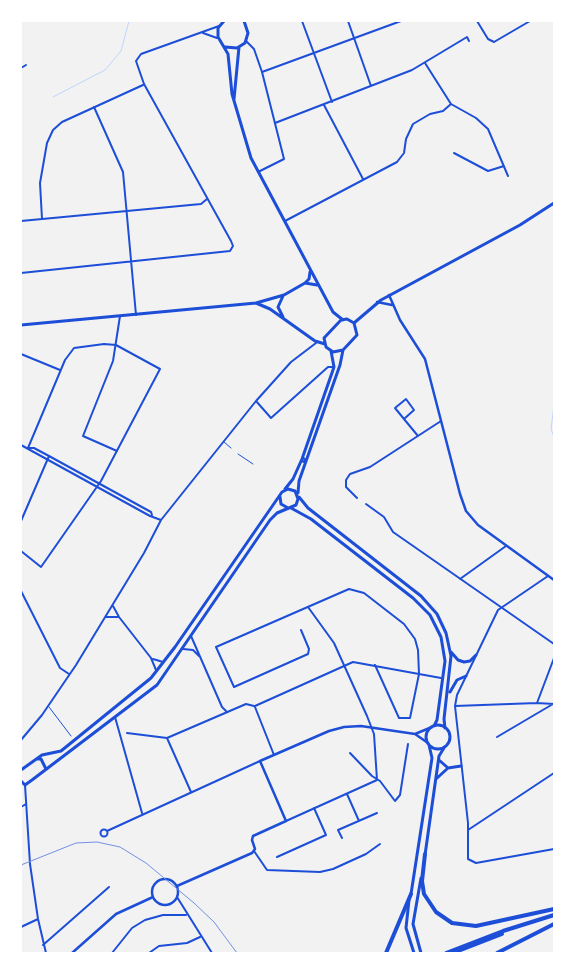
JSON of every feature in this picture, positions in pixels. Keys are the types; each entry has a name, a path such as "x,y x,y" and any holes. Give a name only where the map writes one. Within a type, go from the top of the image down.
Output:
{"highway":[{"path":"425,854 422,881 424,894 436,912 452,923 476,926 554,909"},
{"path":"386,953 411,894"},
{"path":"446,953 503,931 554,916"},
{"path":"453,953 554,916"},
{"path":"497,953 554,924"}],"main road":[{"path":"224,21 219,26 218,39 225,46 232,49 239,47 246,41 246,27 243,21"},
{"path":"21,781 25,784 46,770 157,685 270,520 277,513 296,504 299,481 340,366 343,350 357,336 357,329 354,323 343,320 335,314 258,172 243,134 234,100 225,46"},
{"path":"234,100 239,47"},
{"path":"354,323 377,302 520,225 554,203"},
{"path":"305,284 310,276 310,269"},
{"path":"21,325 256,303 284,295 305,284 314,283 321,290"},
{"path":"283,318 278,307 284,295"},
{"path":"21,770 42,755 60,752 156,673 280,495 290,485 302,459 334,367 330,350 325,344 318,342 283,318 256,303"},
{"path":"325,344 326,335 343,320"},
{"path":"330,350 343,350"},
{"path":"283,491 290,489 298,495 314,513 426,600 440,620 450,651 451,665 445,728 450,738 438,759 425,854 413,919 413,930 422,953"},
{"path":"280,495 281,504 307,516 424,609 441,637 445,661 443,678 437,720 426,736 432,755 406,922 413,951"},
{"path":"184,633 191,636"},
{"path":"175,647 178,650 183,649"},
{"path":"450,651 456,658 464,662 470,661 476,655"},
{"path":"447,697 455,683 466,676"},
{"path":"110,712 115,717"},
{"path":"433,726 445,728"},
{"path":"428,744 436,749 444,748"},
{"path":"438,759 448,768"},
{"path":"35,760 41,760 46,770"},
{"path":"435,780 448,768 461,766"}],"street":[{"path":"302,21 332,102"},
{"path":"348,21 371,86"},
{"path":"262,72 354,40 401,21"},
{"path":"477,21 488,39 495,42 530,21"},
{"path":"21,273 223,254 230,251 232,244 144,84 136,65 137,57 219,26"},
{"path":"204,33 218,39"},
{"path":"275,123 425,64 467,37 469,41"},
{"path":"246,41 254,49 262,72 284,159 258,172"},
{"path":"425,64 451,104 483,123 492,137 508,176"},
{"path":"21,68 26,65"},
{"path":"42,220 40,183 48,138 62,122 144,84"},
{"path":"285,222 401,158 407,135 414,123 430,114 443,111 451,104"},
{"path":"324,105 363,180"},
{"path":"94,107 123,172 136,315"},
{"path":"454,153 488,170 504,166"},
{"path":"21,222 201,204 207,199"},
{"path":"389,295 392,305 424,357 465,509 475,522 554,580"},
{"path":"377,302 392,305"},
{"path":"117,451 83,436 113,361 120,316"},
{"path":"21,740 48,706 106,617 161,520 256,401 291,362 318,342"},
{"path":"21,551 41,567 99,484 160,369 116,345 104,344 74,348 68,354 60,370 28,448"},
{"path":"21,354 60,370"},
{"path":"256,401 271,418 328,366 334,367"},
{"path":"404,418 414,410 406,399 395,408 418,436"},
{"path":"357,498 346,487 346,480 350,474 370,467 441,421"},
{"path":"21,445 150,516 152,515 161,520"},
{"path":"28,448 34,448 49,456 151,512 152,515"},
{"path":"21,521 49,456"},
{"path":"366,504 382,515 392,531 554,644"},
{"path":"460,579 506,546"},
{"path":"548,576 501,607 466,676 455,706 467,831 467,856 473,863 554,849"},
{"path":"301,630 309,649 308,654 234,687 216,647 347,589 360,591 410,631 418,650 418,674 411,716 407,719 399,718 376,665"},
{"path":"21,591 60,668 69,674"},
{"path":"112,605 119,618 151,658 156,673"},
{"path":"308,607 334,643 372,728 377,780"},
{"path":"106,617 119,618"},
{"path":"191,636 222,707 228,712"},
{"path":"183,649 193,650 200,658"},
{"path":"151,658 158,662 165,661"},
{"path":"537,703 554,658"},
{"path":"127,733 167,738 246,704 255,706 355,662 443,678"},
{"path":"455,706 553,704"},
{"path":"497,738 553,704"},
{"path":"255,706 274,756"},
{"path":"115,717 142,814"},
{"path":"107,831 329,731 353,726 372,728 415,734 428,744"},
{"path":"415,734 433,726"},
{"path":"167,738 191,792"},
{"path":"350,752 394,801 400,795 408,744"},
{"path":"260,762 286,821"},
{"path":"467,831 554,773"},
{"path":"377,780 252,838 254,851 266,870 320,872 366,854 380,844"},
{"path":"25,784 30,864 38,920 46,953"},
{"path":"347,794 358,821"},
{"path":"21,807 26,804"},
{"path":"277,857 326,835 314,808"},
{"path":"342,838 338,830 377,813"},
{"path":"177,886 254,851"},
{"path":"177,897 172,903 166,905 159,904 153,897 152,889 158,880 168,878 177,886 177,897 212,953"},
{"path":"43,945 109,887"},
{"path":"72,953 116,914 153,897"},
{"path":"112,953 132,928 145,920 163,915 186,914"},
{"path":"21,927 38,920"},
{"path":"149,953 160,946 187,943 201,936"},
{"path":"116,948 118,953"}],"lane":[{"path":"223,441 231,448"},
{"path":"238,454 253,464"},
{"path":"48,706 71,736"}],"waterway":[{"path":"53,97 105,70 121,51 129,21"},
{"path":"554,405 551,429 554,437"}],"tram line":[{"path":"21,865 76,843 97,842 120,847 146,863 194,903 214,922 237,953"}]}
